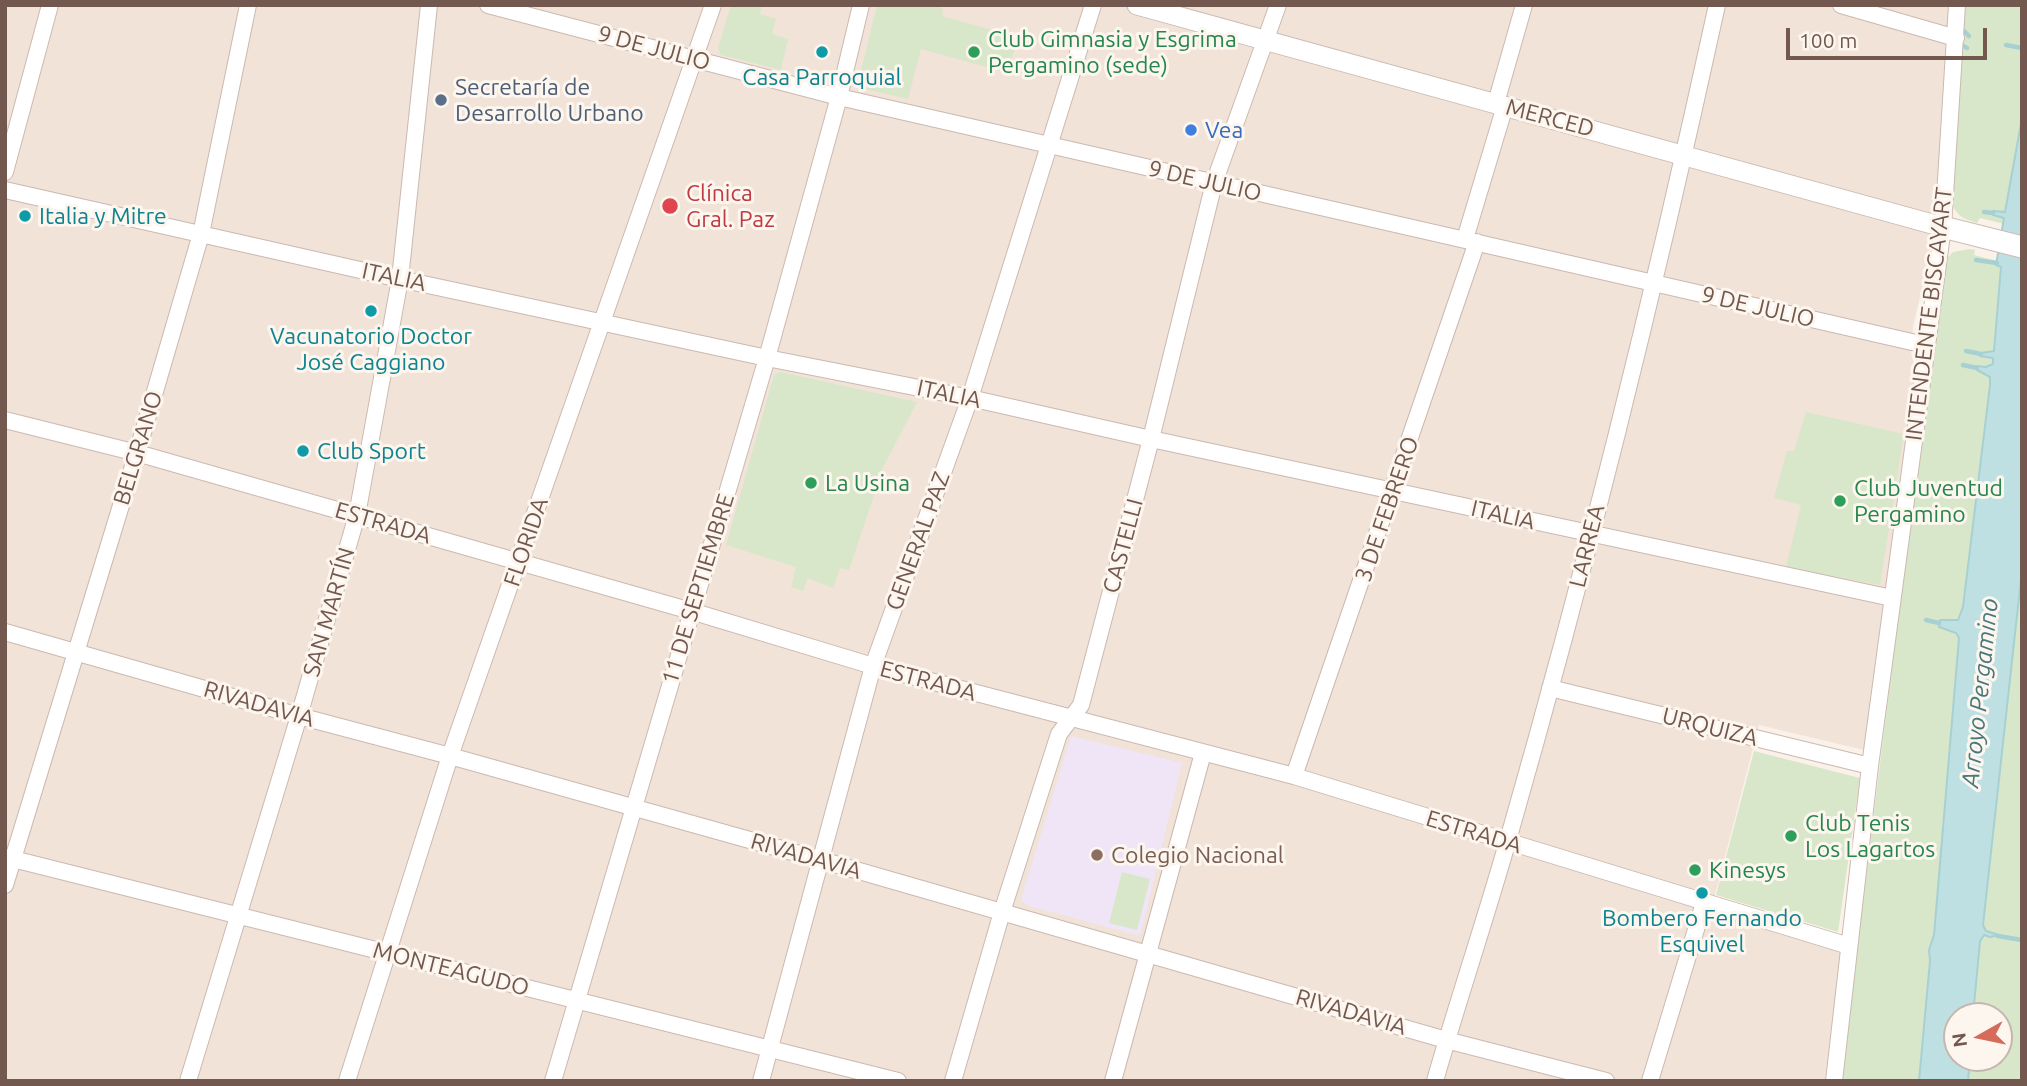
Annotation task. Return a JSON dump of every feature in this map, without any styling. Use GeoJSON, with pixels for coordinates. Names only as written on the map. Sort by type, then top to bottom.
{"type":"FeatureCollection","features":[{"type":"Feature","properties":{"kind":"main road","name":"MERCED"},"geometry":{"type":"LineString","coordinates":[[1943,227],[2022,247]]}},
{"type":"Feature","properties":{"kind":"street"},"geometry":{"type":"LineString","coordinates":[[5,172],[50,5]]}},
{"type":"Feature","properties":{"kind":"street","name":"BELGRANO"},"geometry":{"type":"LineString","coordinates":[[5,885],[9,858],[77,652],[201,234],[248,5]]}},
{"type":"Feature","properties":{"kind":"street","name":"SAN MARTÍN"},"geometry":{"type":"LineString","coordinates":[[188,1081],[357,515],[400,279],[429,5]]}},
{"type":"Feature","properties":{"kind":"street","name":"9 DE JULIO"},"geometry":{"type":"LineString","coordinates":[[488,5],[839,97],[1925,345]]}},
{"type":"Feature","properties":{"kind":"street","name":"FLORIDA"},"geometry":{"type":"LineString","coordinates":[[347,1081],[450,756],[713,5]]}},
{"type":"Feature","properties":{"kind":"street","name":"11 DE SEPTIEMBRE"},"geometry":{"type":"LineString","coordinates":[[553,1081],[767,358],[839,97],[861,5]]}},
{"type":"Feature","properties":{"kind":"street","name":"GENERAL PAZ"},"geometry":{"type":"LineString","coordinates":[[761,1081],[873,666],[971,398],[1093,5]]}},
{"type":"Feature","properties":{"kind":"street","name":"MERCED"},"geometry":{"type":"LineString","coordinates":[[1137,5],[1943,227]]}},
{"type":"Feature","properties":{"kind":"street","name":"CASTELLI"},"geometry":{"type":"LineString","coordinates":[[953,1081],[1002,912],[1059,734],[1081,705],[1151,439],[1213,183],[1278,5]]}},
{"type":"Feature","properties":{"kind":"street","name":"3 DE FEBRERO"},"geometry":{"type":"LineString","coordinates":[[1294,776],[1393,491],[1471,240],[1524,5]]}},
{"type":"Feature","properties":{"kind":"street","name":"LARREA"},"geometry":{"type":"LineString","coordinates":[[1434,1081],[1507,843],[1550,688],[1653,284],[1717,5]]}},
{"type":"Feature","properties":{"kind":"street"},"geometry":{"type":"LineString","coordinates":[[1841,5],[1956,38]]}},
{"type":"Feature","properties":{"kind":"street","name":"INTENDENTE BISCAYART"},"geometry":{"type":"LineString","coordinates":[[1834,1081],[1870,766],[1943,227],[1957,5]]}},
{"type":"Feature","properties":{"kind":"street","name":"ITALIA"},"geometry":{"type":"LineString","coordinates":[[5,190],[400,279],[767,358],[971,398],[1892,598]]}},
{"type":"Feature","properties":{"kind":"street","name":"ESTRADA"},"geometry":{"type":"LineString","coordinates":[[5,420],[137,453],[357,515],[873,666],[1294,776],[1849,946]]}},
{"type":"Feature","properties":{"kind":"street","name":"RIVADAVIA"},"geometry":{"type":"LineString","coordinates":[[5,632],[821,860],[1447,1040],[1606,1081]]}},
{"type":"Feature","properties":{"kind":"street","name":"URQUIZA"},"geometry":{"type":"LineString","coordinates":[[1550,688],[1870,766]]}},
{"type":"Feature","properties":{"kind":"street"},"geometry":{"type":"LineString","coordinates":[[1113,1081],[1203,753]]}},
{"type":"Feature","properties":{"kind":"street","name":"MONTEAGUDO"},"geometry":{"type":"LineString","coordinates":[[9,858],[898,1081]]}},
{"type":"Feature","properties":{"kind":"street"},"geometry":{"type":"LineString","coordinates":[[1650,1081],[1704,903]]}},
{"type":"Feature","properties":{"kind":"shaded area"},"geometry":{"type":"Polygon","coordinates":[[[5,5],[1949,5],[1938,207],[1934,240],[1913,326],[1911,353],[1916,371],[1869,745],[1864,750],[1759,725],[1710,914],[1841,949],[1825,1081],[5,1081],[5,5]]]}},
{"type":"Feature","properties":{"kind":"shaded area","name":"Colegio Nacional"},"geometry":{"type":"Polygon","coordinates":[[[1071,736],[1182,763],[1141,933],[1137,935],[1029,906],[1022,901],[1071,736]]]}},
{"type":"Feature","properties":{"kind":"green space"},"geometry":{"type":"Polygon","coordinates":[[[731,5],[762,5],[760,14],[776,19],[772,34],[788,39],[781,70],[721,55],[718,48],[731,5]]]}},
{"type":"Feature","properties":{"kind":"green space","name":"Club Gimnasia y Esgrima Pergamino (sede)"},"geometry":{"type":"Polygon","coordinates":[[[877,5],[932,5],[943,8],[942,16],[1018,37],[1008,73],[921,49],[908,99],[857,87],[877,5]]]}},
{"type":"Feature","properties":{"kind":"green space"},"geometry":{"type":"Polygon","coordinates":[[[1964,5],[2022,5],[2022,118],[2005,212],[1993,212],[1994,215],[2004,217],[2004,224],[1980,218],[1977,223],[1966,219],[1955,210],[1952,200],[1964,5]]]}},
{"type":"Feature","properties":{"kind":"green space"},"geometry":{"type":"Polygon","coordinates":[[[1975,250],[1974,255],[1997,261],[1996,265],[2001,266],[1994,352],[1981,353],[1981,356],[1993,358],[1993,364],[1978,366],[1977,370],[1990,377],[1990,385],[1963,608],[1958,620],[1948,619],[1946,630],[1957,633],[1959,638],[1919,1081],[1841,1081],[1945,260],[1953,252],[1975,250]]]}},
{"type":"Feature","properties":{"kind":"green space","name":"La Usina"},"geometry":{"type":"Polygon","coordinates":[[[780,372],[917,402],[877,479],[879,480],[849,570],[840,568],[833,588],[808,578],[803,591],[791,587],[796,567],[726,545],[774,375],[780,372]]]}},
{"type":"Feature","properties":{"kind":"green space","name":"Club Juventud Pergamino"},"geometry":{"type":"Polygon","coordinates":[[[1806,412],[1904,434],[1880,585],[1786,567],[1801,505],[1774,498],[1787,451],[1794,451],[1806,412]]]}},
{"type":"Feature","properties":{"kind":"green space"},"geometry":{"type":"Polygon","coordinates":[[[2022,570],[2022,1081],[1968,1081],[1969,1072],[2013,1072],[2013,1002],[1974,1002],[1980,941],[1984,935],[1992,936],[1983,925],[2022,570]]]}},
{"type":"Feature","properties":{"kind":"green space","name":"Club Tenis Los Lagartos"},"geometry":{"type":"Polygon","coordinates":[[[1754,751],[1860,778],[1838,932],[1716,895],[1754,751]]]}},
{"type":"Feature","properties":{"kind":"green space"},"geometry":{"type":"Polygon","coordinates":[[[1122,872],[1150,879],[1137,930],[1109,923],[1122,872]]]}},
{"type":"Feature","properties":{"kind":"water","name":"Arroyo Pergamino"},"geometry":{"type":"Polygon","coordinates":[[[2022,118],[2022,570],[1983,925],[1986,931],[1999,935],[1984,935],[1980,941],[1974,1002],[1943,1002],[1943,1072],[1969,1072],[1968,1081],[1919,1081],[1959,638],[1956,633],[1939,627],[1940,620],[1958,620],[1963,607],[1990,385],[1990,377],[1977,370],[1977,366],[1986,367],[1993,364],[1993,358],[1980,356],[1981,353],[1994,351],[2001,267],[1996,265],[2004,218],[1993,215],[1993,211],[2005,212],[2022,118]]]}},
{"type":"Feature","properties":{"kind":"waterway"},"geometry":{"type":"LineString","coordinates":[[1964,31],[1969,36]]}},
{"type":"Feature","properties":{"kind":"waterway"},"geometry":{"type":"LineString","coordinates":[[2006,45],[2022,48]]}},
{"type":"Feature","properties":{"kind":"waterway"},"geometry":{"type":"LineString","coordinates":[[1963,46],[1967,48]]}},
{"type":"Feature","properties":{"kind":"waterway"},"geometry":{"type":"LineString","coordinates":[[1984,212],[1993,213]]}},
{"type":"Feature","properties":{"kind":"waterway"},"geometry":{"type":"LineString","coordinates":[[1976,260],[1997,263]]}},
{"type":"Feature","properties":{"kind":"waterway"},"geometry":{"type":"LineString","coordinates":[[1966,351],[1981,354]]}},
{"type":"Feature","properties":{"kind":"waterway"},"geometry":{"type":"LineString","coordinates":[[1963,365],[1977,368]]}},
{"type":"Feature","properties":{"kind":"waterway"},"geometry":{"type":"LineString","coordinates":[[1926,620],[1939,623]]}},
{"type":"Feature","properties":{"kind":"waterway"},"geometry":{"type":"LineString","coordinates":[[1998,936],[2022,940]]}},
{"type":"Feature","properties":{"kind":"place","name":"Casa Parroquial"},"geometry":{"type":"Point","coordinates":[822,52]}},
{"type":"Feature","properties":{"kind":"place","name":"Club Gimnasia y Esgrima Pergamino (sede)"},"geometry":{"type":"Point","coordinates":[974,52]}},
{"type":"Feature","properties":{"kind":"place","name":"Secretaría de Desarrollo Urbano"},"geometry":{"type":"Point","coordinates":[441,100]}},
{"type":"Feature","properties":{"kind":"place","name":"Vea"},"geometry":{"type":"Point","coordinates":[1191,130]}},
{"type":"Feature","properties":{"kind":"place","name":"Clínica Gral. Paz"},"geometry":{"type":"Point","coordinates":[670,206]}},
{"type":"Feature","properties":{"kind":"place","name":"Italia y Mitre"},"geometry":{"type":"Point","coordinates":[25,216]}},
{"type":"Feature","properties":{"kind":"place","name":"Vacunatorio Doctor José Caggiano"},"geometry":{"type":"Point","coordinates":[371,311]}},
{"type":"Feature","properties":{"kind":"place","name":"Club Sport"},"geometry":{"type":"Point","coordinates":[303,451]}},
{"type":"Feature","properties":{"kind":"place","name":"La Usina"},"geometry":{"type":"Point","coordinates":[811,483]}},
{"type":"Feature","properties":{"kind":"place","name":"Club Juventud Pergamino"},"geometry":{"type":"Point","coordinates":[1840,501]}},
{"type":"Feature","properties":{"kind":"place","name":"Club Tenis Los Lagartos"},"geometry":{"type":"Point","coordinates":[1791,836]}},
{"type":"Feature","properties":{"kind":"place","name":"Colegio Nacional"},"geometry":{"type":"Point","coordinates":[1097,855]}},
{"type":"Feature","properties":{"kind":"place","name":"Kinesys"},"geometry":{"type":"Point","coordinates":[1695,870]}},
{"type":"Feature","properties":{"kind":"place","name":"Bombero Fernando Esquivel"},"geometry":{"type":"Point","coordinates":[1702,893]}}]}
